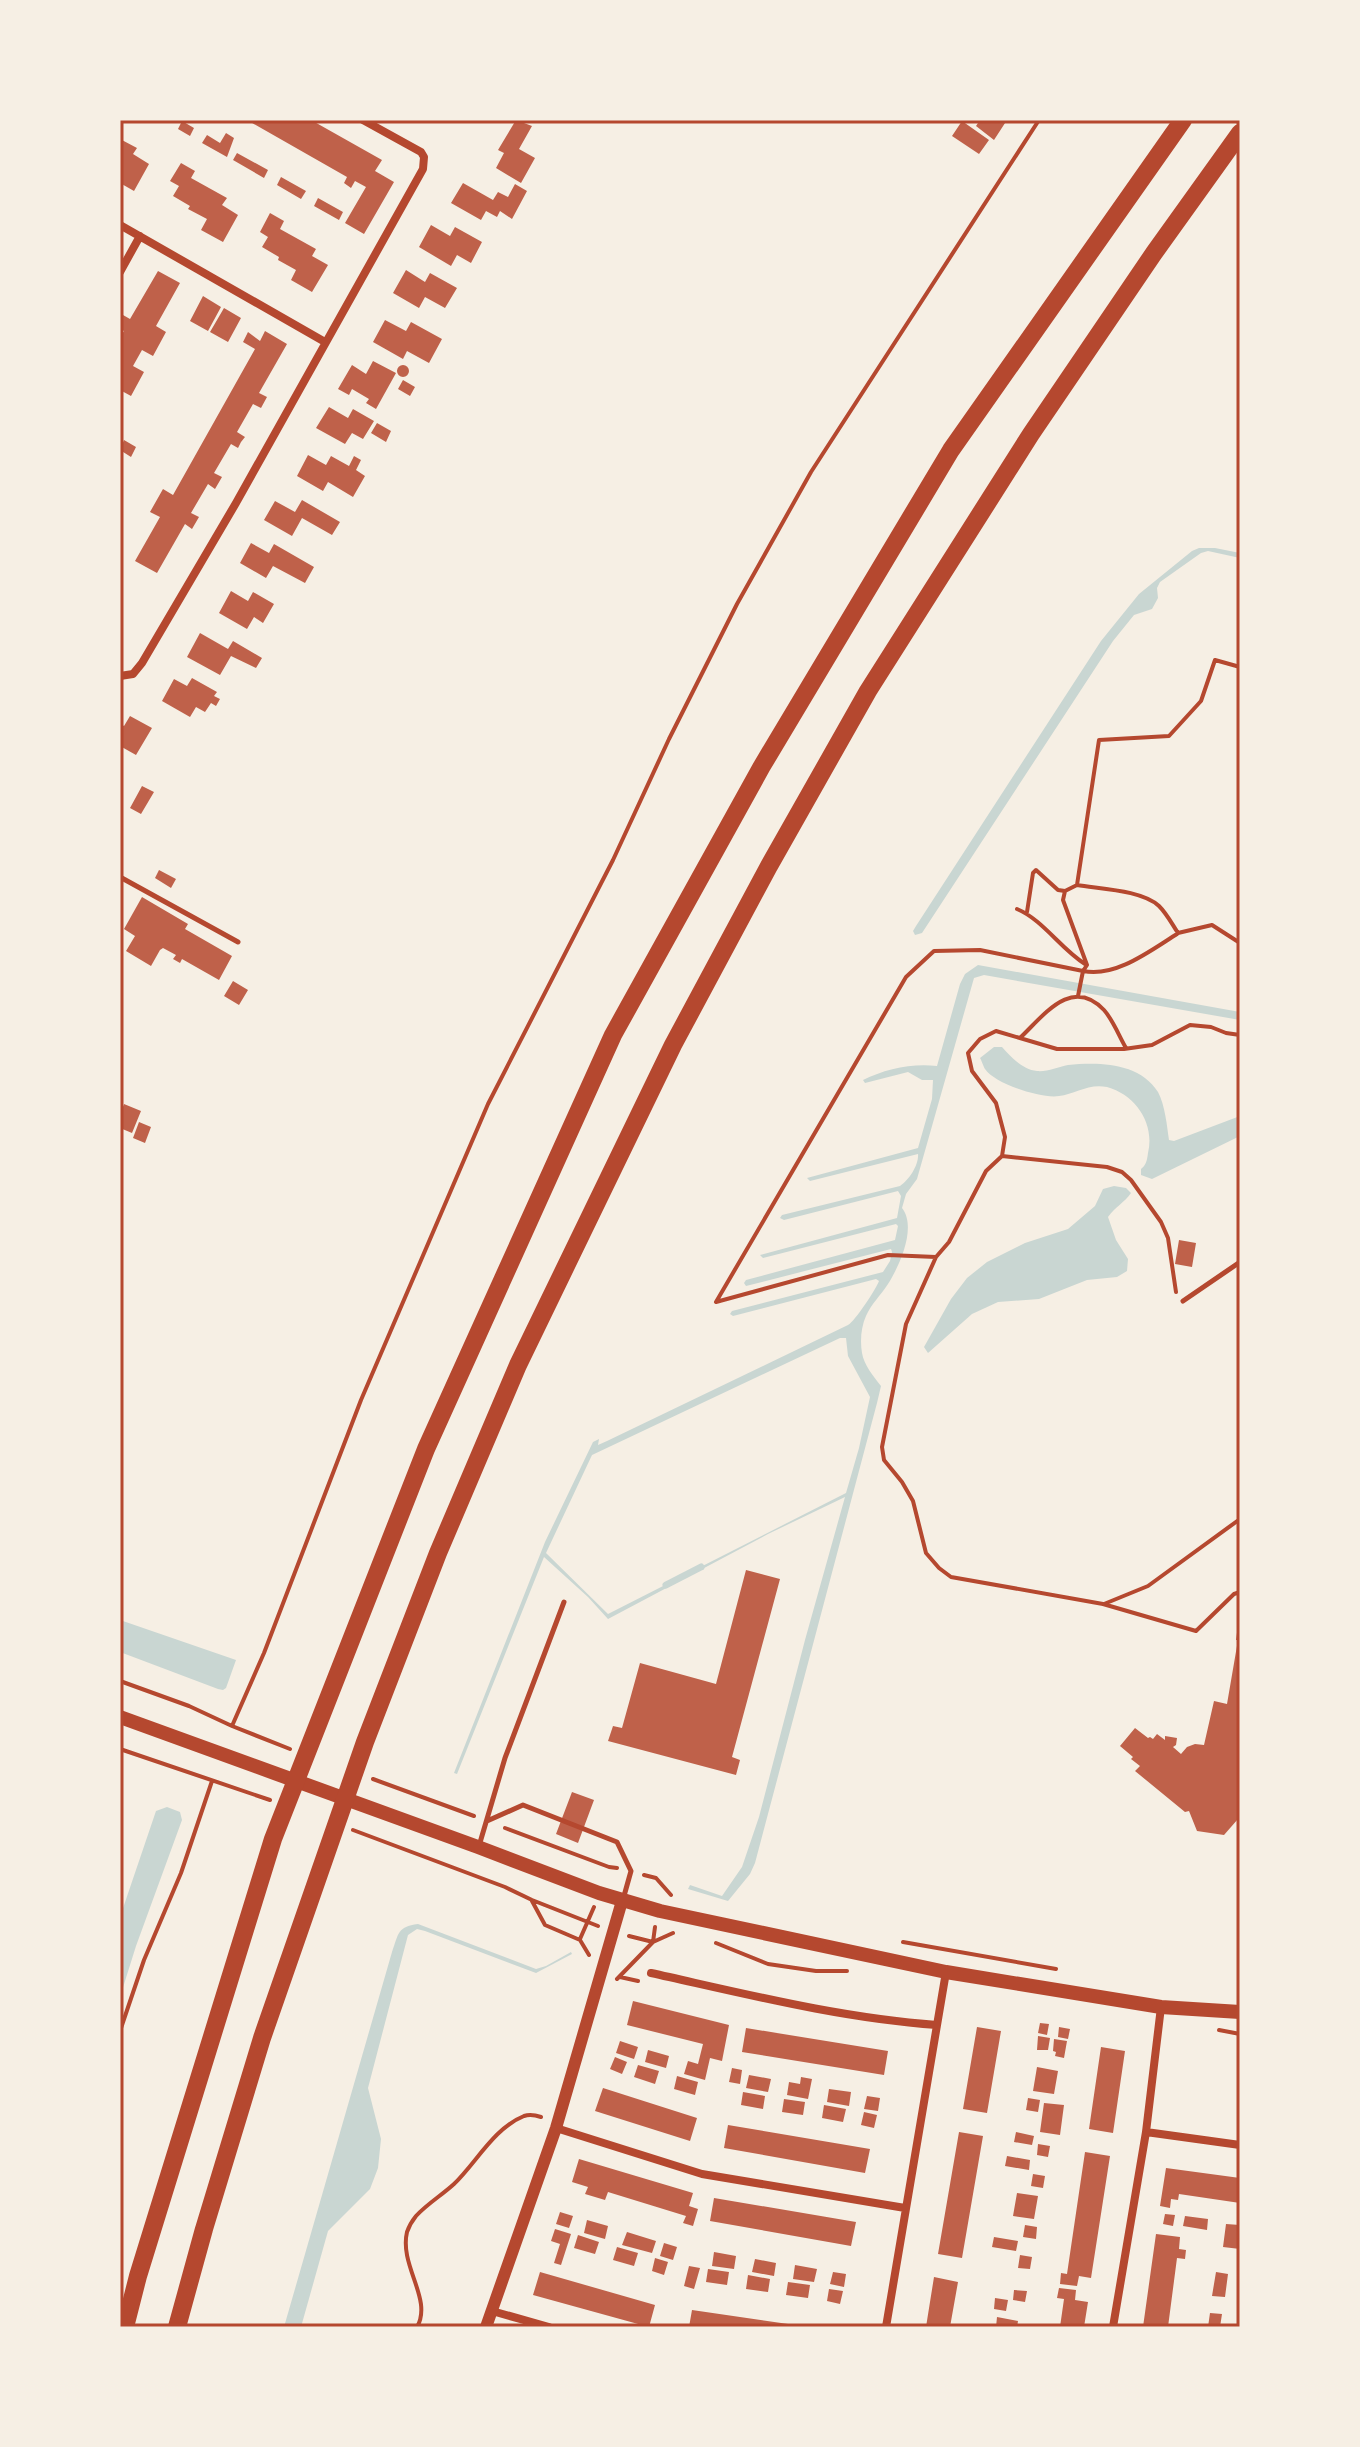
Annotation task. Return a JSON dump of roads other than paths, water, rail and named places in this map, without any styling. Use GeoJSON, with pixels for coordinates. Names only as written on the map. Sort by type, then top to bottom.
{"type":"FeatureCollection","features":[{"type":"Feature","properties":{"kind":"highway"},"geometry":{"type":"LineString","coordinates":[[125,2327],[273,1839],[426,1449],[613,1035],[762,766],[951,450],[1183,120]]}},
{"type":"Feature","properties":{"kind":"highway"},"geometry":{"type":"LineString","coordinates":[[177,2327],[262,2038],[365,1742],[438,1553],[518,1365],[673,1045],[761,880],[868,691],[1031,434],[1240,133]]}},
{"type":"Feature","properties":{"kind":"main road"},"geometry":{"type":"LineString","coordinates":[[120,1717],[622,1901],[946,1972],[1161,2007],[1240,2012]]}},
{"type":"Feature","properties":{"kind":"street"},"geometry":{"type":"LineString","coordinates":[[120,676],[133,674],[142,663],[236,503],[423,169],[421,152],[363,120]]}},
{"type":"Feature","properties":{"kind":"street"},"geometry":{"type":"LineString","coordinates":[[120,225],[325,342]]}},
{"type":"Feature","properties":{"kind":"street"},"geometry":{"type":"LineString","coordinates":[[120,272],[140,236]]}},
{"type":"Feature","properties":{"kind":"street"},"geometry":{"type":"LineString","coordinates":[[486,2327],[556,2128],[622,1901]]}},
{"type":"Feature","properties":{"kind":"street"},"geometry":{"type":"LineString","coordinates":[[886,2327],[946,1972]]}},
{"type":"Feature","properties":{"kind":"street"},"geometry":{"type":"LineString","coordinates":[[651,1973],[785,2003],[892,2022],[937,2025]]}},
{"type":"Feature","properties":{"kind":"street"},"geometry":{"type":"LineString","coordinates":[[1113,2327],[1146,2132],[1161,2007]]}},
{"type":"Feature","properties":{"kind":"street"},"geometry":{"type":"LineString","coordinates":[[556,2128],[702,2174],[905,2208]]}},
{"type":"Feature","properties":{"kind":"street"},"geometry":{"type":"LineString","coordinates":[[1146,2132],[1240,2145]]}},
{"type":"Feature","properties":{"kind":"street"},"geometry":{"type":"LineString","coordinates":[[492,2311],[549,2327]]}},
{"type":"Feature","properties":{"kind":"lane"},"geometry":{"type":"LineString","coordinates":[[120,877],[238,942]]}},
{"type":"Feature","properties":{"kind":"lane"},"geometry":{"type":"LineString","coordinates":[[1180,1303],[1240,1262]]}},
{"type":"Feature","properties":{"kind":"lane"},"geometry":{"type":"LineString","coordinates":[[478,1847],[505,1758],[564,1602]]}},
{"type":"Feature","properties":{"kind":"lane"},"geometry":{"type":"LineString","coordinates":[[486,1821],[523,1805],[617,1842],[631,1871],[622,1901]]}},
{"type":"Feature","properties":{"kind":"waterway"},"geometry":{"type":"LineString","coordinates":[[666,1585],[701,1567]]}}]}
